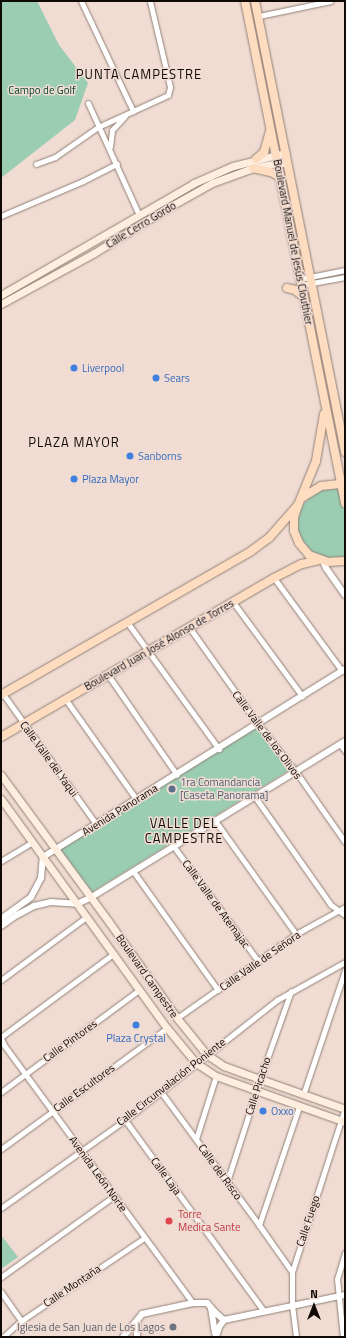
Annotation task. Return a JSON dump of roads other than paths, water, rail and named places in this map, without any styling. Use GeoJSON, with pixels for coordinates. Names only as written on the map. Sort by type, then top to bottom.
{"type":"FeatureCollection","features":[{"type":"Feature","properties":{"kind":"main road","name":"Boulevard Manuel de Jesús Clouthier"},"geometry":{"type":"LineString","coordinates":[[245,1],[324,401],[343,485]]}},
{"type":"Feature","properties":{"kind":"main road","name":"Boulevard Manuel de Jesús Clouthier"},"geometry":{"type":"LineString","coordinates":[[255,1],[345,452]]}},
{"type":"Feature","properties":{"kind":"main road"},"geometry":{"type":"LineString","coordinates":[[256,160],[264,152],[270,128]]}},
{"type":"Feature","properties":{"kind":"main road","name":"Calle Cerro Gordo"},"geometry":{"type":"LineString","coordinates":[[1,304],[94,253],[193,194],[224,178],[276,159],[285,153]]}},
{"type":"Feature","properties":{"kind":"main road","name":"Calle Cerro Gordo"},"geometry":{"type":"LineString","coordinates":[[1,295],[139,215],[217,172],[256,160],[276,159],[287,163]]}},
{"type":"Feature","properties":{"kind":"main road"},"geometry":{"type":"LineString","coordinates":[[253,168],[271,172],[280,177]]}},
{"type":"Feature","properties":{"kind":"main road"},"geometry":{"type":"LineString","coordinates":[[287,288],[297,291],[304,297]]}},
{"type":"Feature","properties":{"kind":"main road"},"geometry":{"type":"LineString","coordinates":[[321,560],[307,553],[296,537],[294,524],[299,503],[316,461],[323,424],[324,401]]}},
{"type":"Feature","properties":{"kind":"main road"},"geometry":{"type":"LineString","coordinates":[[2,694],[261,544],[278,529],[306,494],[321,486],[343,485],[345,503]]}},
{"type":"Feature","properties":{"kind":"main road","name":"Boulevard Juan José Alonso de Torres"},"geometry":{"type":"LineString","coordinates":[[4,735],[274,578],[302,564],[321,560],[343,562]]}},
{"type":"Feature","properties":{"kind":"main road"},"geometry":{"type":"LineString","coordinates":[[1,741],[4,735]]}},
{"type":"Feature","properties":{"kind":"main road","name":"Boulevard Campestre"},"geometry":{"type":"LineString","coordinates":[[1,777],[56,850],[177,1018],[206,1054],[224,1066],[345,1109]]}},
{"type":"Feature","properties":{"kind":"main road","name":"Boulevard Campestre"},"geometry":{"type":"LineString","coordinates":[[1,800],[167,1028],[196,1063],[216,1076],[299,1107],[343,1121]]}},
{"type":"Feature","properties":{"kind":"street"},"geometry":{"type":"LineString","coordinates":[[81,1],[133,111]]}},
{"type":"Feature","properties":{"kind":"street"},"geometry":{"type":"LineString","coordinates":[[36,164],[54,157],[98,127],[165,97],[170,90],[150,1]]}},
{"type":"Feature","properties":{"kind":"street"},"geometry":{"type":"LineString","coordinates":[[258,16],[330,1]]}},
{"type":"Feature","properties":{"kind":"street"},"geometry":{"type":"LineString","coordinates":[[88,103],[98,127],[111,150],[139,215]]}},
{"type":"Feature","properties":{"kind":"street"},"geometry":{"type":"LineString","coordinates":[[111,150],[112,130],[126,115]]}},
{"type":"Feature","properties":{"kind":"street"},"geometry":{"type":"LineString","coordinates":[[1,216],[76,184],[117,164]]}},
{"type":"Feature","properties":{"kind":"street"},"geometry":{"type":"LineString","coordinates":[[301,282],[345,270]]}},
{"type":"Feature","properties":{"kind":"street"},"geometry":{"type":"LineString","coordinates":[[310,280],[345,277]]}},
{"type":"Feature","properties":{"kind":"street"},"geometry":{"type":"LineString","coordinates":[[321,560],[345,595]]}},
{"type":"Feature","properties":{"kind":"street"},"geometry":{"type":"LineString","coordinates":[[274,578],[344,670]]}},
{"type":"Feature","properties":{"kind":"street"},"geometry":{"type":"LineString","coordinates":[[233,602],[302,696]]}},
{"type":"Feature","properties":{"kind":"street"},"geometry":{"type":"LineString","coordinates":[[127,622],[147,652],[219,749]]}},
{"type":"Feature","properties":{"kind":"street","name":"Calle Valle de los Olivos"},"geometry":{"type":"LineString","coordinates":[[189,627],[258,724],[296,772],[345,842]]}},
{"type":"Feature","properties":{"kind":"street","name":"Avenida Panorama"},"geometry":{"type":"LineString","coordinates":[[43,857],[344,670]]}},
{"type":"Feature","properties":{"kind":"street"},"geometry":{"type":"LineString","coordinates":[[108,675],[177,775]]}},
{"type":"Feature","properties":{"kind":"street","name":"Calle Valle del Yaqui"},"geometry":{"type":"LineString","coordinates":[[2,694],[96,824]]}},
{"type":"Feature","properties":{"kind":"street"},"geometry":{"type":"LineString","coordinates":[[66,700],[136,799]]}},
{"type":"Feature","properties":{"kind":"street"},"geometry":{"type":"LineString","coordinates":[[1,926],[17,914],[34,906],[51,902],[77,904],[90,898],[216,822],[342,743],[345,751]]}},
{"type":"Feature","properties":{"kind":"street"},"geometry":{"type":"LineString","coordinates":[[255,797],[337,911],[345,916]]}},
{"type":"Feature","properties":{"kind":"street"},"geometry":{"type":"LineString","coordinates":[[216,822],[296,934]]}},
{"type":"Feature","properties":{"kind":"street"},"geometry":{"type":"LineString","coordinates":[[1,861],[33,842]]}},
{"type":"Feature","properties":{"kind":"street","name":"Calle Valle de Atemajac"},"geometry":{"type":"LineString","coordinates":[[174,847],[258,961]]}},
{"type":"Feature","properties":{"kind":"street"},"geometry":{"type":"LineString","coordinates":[[1,919],[31,897],[41,878],[43,857]]}},
{"type":"Feature","properties":{"kind":"street"},"geometry":{"type":"LineString","coordinates":[[133,871],[218,990]]}},
{"type":"Feature","properties":{"kind":"street","name":"Calle Valle de Señora"},"geometry":{"type":"LineString","coordinates":[[177,1018],[296,934],[345,907]]}},
{"type":"Feature","properties":{"kind":"street"},"geometry":{"type":"LineString","coordinates":[[1,980],[86,917]]}},
{"type":"Feature","properties":{"kind":"street"},"geometry":{"type":"LineString","coordinates":[[1,1037],[113,954]]}},
{"type":"Feature","properties":{"kind":"street","name":"Calle Circunvalación Poniente"},"geometry":{"type":"LineString","coordinates":[[1,1208],[125,1120],[206,1054],[291,991],[345,962]]}},
{"type":"Feature","properties":{"kind":"street"},"geometry":{"type":"LineString","coordinates":[[303,1095],[345,970]]}},
{"type":"Feature","properties":{"kind":"street","name":"Calle Pintores"},"geometry":{"type":"LineString","coordinates":[[1,1092],[139,990]]}},
{"type":"Feature","properties":{"kind":"street","name":"Calle Picacho"},"geometry":{"type":"LineString","coordinates":[[227,1182],[260,1079],[291,991]]}},
{"type":"Feature","properties":{"kind":"street","name":"Calle Escultores"},"geometry":{"type":"LineString","coordinates":[[1,1149],[167,1028]]}},
{"type":"Feature","properties":{"kind":"street","name":"Avenida León Norte"},"geometry":{"type":"LineString","coordinates":[[1,1037],[2,1045],[192,1302]]}},
{"type":"Feature","properties":{"kind":"street"},"geometry":{"type":"LineString","coordinates":[[196,1140],[216,1076]]}},
{"type":"Feature","properties":{"kind":"street","name":"Calle del Risco"},"geometry":{"type":"LineString","coordinates":[[161,1092],[292,1272]]}},
{"type":"Feature","properties":{"kind":"street"},"geometry":{"type":"LineString","coordinates":[[259,1225],[299,1107]]}},
{"type":"Feature","properties":{"kind":"street","name":"Calle Fuego"},"geometry":{"type":"LineString","coordinates":[[296,1337],[292,1305],[292,1272],[343,1121],[345,1109]]}},
{"type":"Feature","properties":{"kind":"street","name":"Calle Laja"},"geometry":{"type":"LineString","coordinates":[[125,1120],[264,1311]]}},
{"type":"Feature","properties":{"kind":"street"},"geometry":{"type":"LineString","coordinates":[[1,1277],[114,1196]]}},
{"type":"Feature","properties":{"kind":"street","name":"Calle Montaña"},"geometry":{"type":"LineString","coordinates":[[3,1337],[21,1321],[144,1238]]}},
{"type":"Feature","properties":{"kind":"street"},"geometry":{"type":"LineString","coordinates":[[343,1337],[342,1296],[337,1279],[345,1252]]}},
{"type":"Feature","properties":{"kind":"street"},"geometry":{"type":"LineString","coordinates":[[1,1292],[21,1321]]}},
{"type":"Feature","properties":{"kind":"street"},"geometry":{"type":"LineString","coordinates":[[216,1337],[219,1327],[224,1320],[342,1296]]}},
{"type":"Feature","properties":{"kind":"street"},"geometry":{"type":"LineString","coordinates":[[123,1337],[137,1320],[146,1313],[192,1302],[203,1302],[210,1306],[224,1320]]}},
{"type":"Feature","properties":{"kind":"street"},"geometry":{"type":"LineString","coordinates":[[210,1306],[216,1337]]}},
{"type":"Feature","properties":{"kind":"street"},"geometry":{"type":"LineString","coordinates":[[137,1320],[137,1337]]}},
{"type":"Feature","properties":{"kind":"place","name":"Liverpool"},"geometry":{"type":"Point","coordinates":[74,368]}},
{"type":"Feature","properties":{"kind":"place","name":"Sears"},"geometry":{"type":"Point","coordinates":[156,378]}},
{"type":"Feature","properties":{"kind":"place","name":"Sanborns"},"geometry":{"type":"Point","coordinates":[130,456]}},
{"type":"Feature","properties":{"kind":"place","name":"Plaza Mayor"},"geometry":{"type":"Point","coordinates":[74,479]}},
{"type":"Feature","properties":{"kind":"place","name":"1ra Comandancia [Caseta Panorama]"},"geometry":{"type":"Point","coordinates":[172,789]}},
{"type":"Feature","properties":{"kind":"place","name":"Plaza Crystal"},"geometry":{"type":"Point","coordinates":[136,1025]}},
{"type":"Feature","properties":{"kind":"place","name":"Oxxo"},"geometry":{"type":"Point","coordinates":[263,1111]}},
{"type":"Feature","properties":{"kind":"place","name":"Torre Medica Sante"},"geometry":{"type":"Point","coordinates":[169,1221]}},
{"type":"Feature","properties":{"kind":"place","name":"Iglesia de San Juan de Los Lagos"},"geometry":{"type":"Point","coordinates":[173,1327]}},
{"type":"Feature","properties":{"kind":"district","name":"PUNTA CAMPESTRE"},"geometry":{"type":"Point","coordinates":[139,74]}},
{"type":"Feature","properties":{"kind":"district","name":"PLAZA MAYOR"},"geometry":{"type":"Point","coordinates":[74,442]}},
{"type":"Feature","properties":{"kind":"district","name":"VALLE DEL CAMPESTRE"},"geometry":{"type":"Point","coordinates":[184,832]}},
{"type":"Feature","properties":{"kind":"park label","name":"Campo de Golf"},"geometry":{"type":"Point","coordinates":[42,90]}}]}
